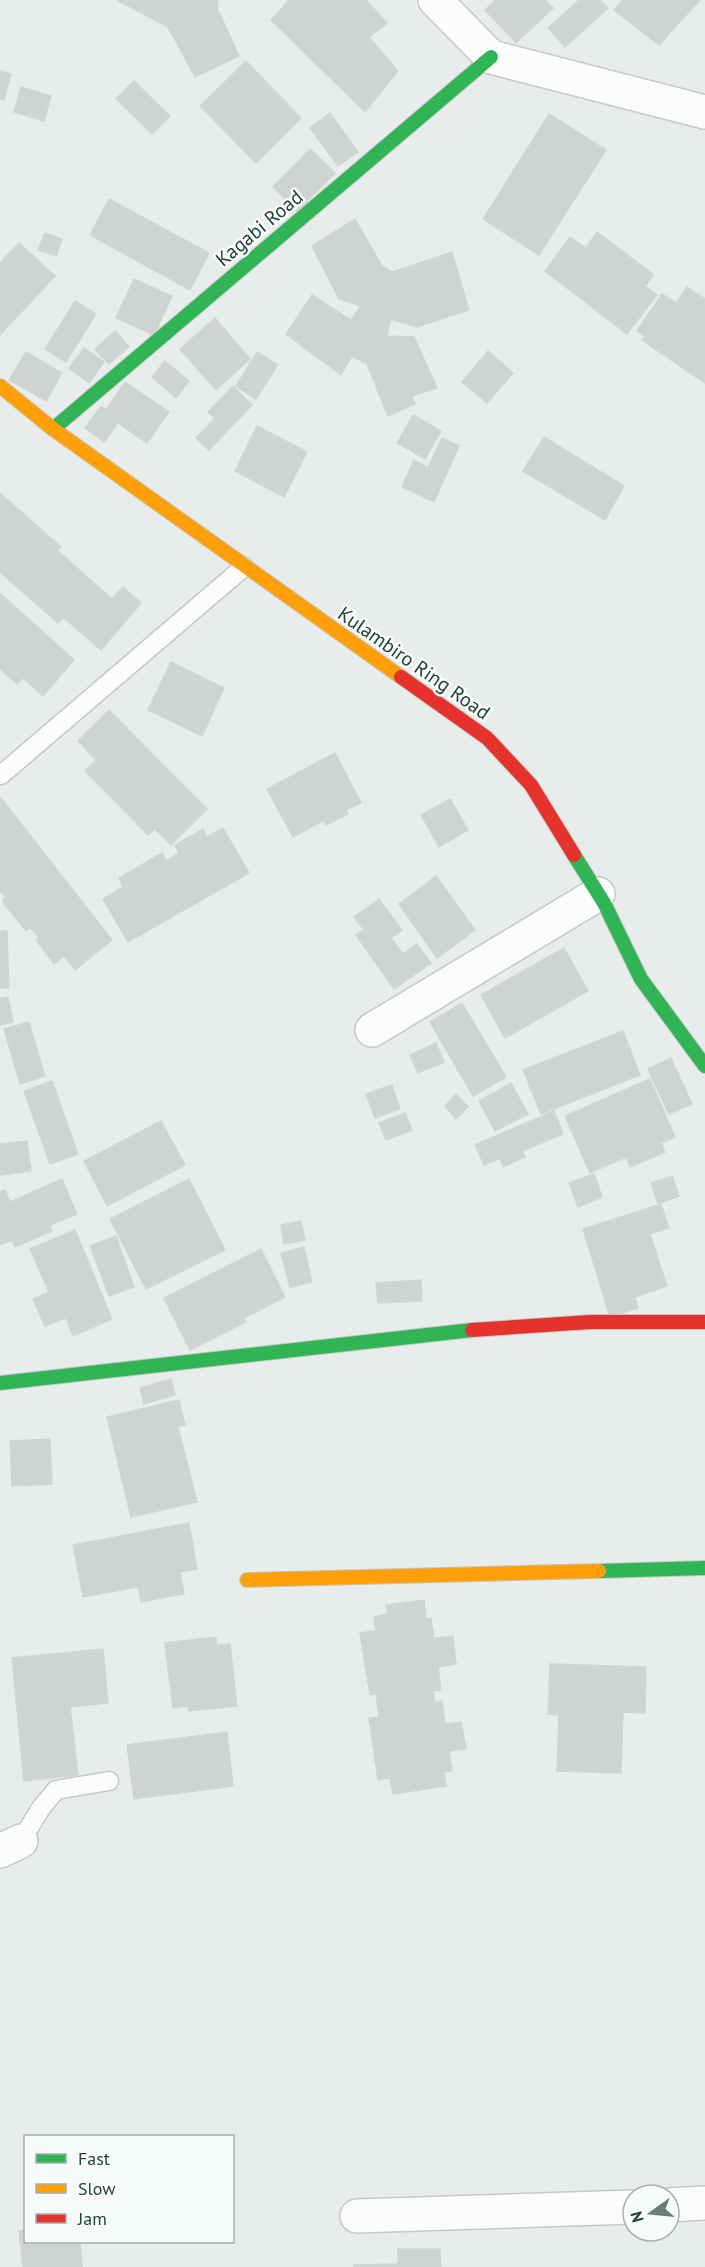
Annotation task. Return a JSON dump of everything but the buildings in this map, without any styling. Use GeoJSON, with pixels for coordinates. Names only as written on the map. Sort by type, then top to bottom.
{"type":"FeatureCollection","features":[{"type":"Feature","properties":{"kind":"street"},"geometry":{"type":"LineString","coordinates":[[435,0],[491,57],[705,112]]}},
{"type":"Feature","properties":{"kind":"street","name":"Kagabi Road"},"geometry":{"type":"LineString","coordinates":[[53,429],[491,57]]}},
{"type":"Feature","properties":{"kind":"street","name":"Kulambiro Ring Road"},"geometry":{"type":"LineString","coordinates":[[0,386],[53,429],[487,738],[531,785],[598,894],[641,978],[705,1066]]}},
{"type":"Feature","properties":{"kind":"street"},"geometry":{"type":"LineString","coordinates":[[372,1030],[598,894]]}},
{"type":"Feature","properties":{"kind":"street"},"geometry":{"type":"LineString","coordinates":[[0,1383],[452,1331],[590,1322],[705,1322]]}},
{"type":"Feature","properties":{"kind":"street"},"geometry":{"type":"LineString","coordinates":[[247,1581],[705,1568]]}},
{"type":"Feature","properties":{"kind":"street"},"geometry":{"type":"LineString","coordinates":[[681,2204],[705,2203]]}},
{"type":"Feature","properties":{"kind":"street"},"geometry":{"type":"LineString","coordinates":[[357,2216],[621,2207]]}},
{"type":"Feature","properties":{"kind":"lane"},"geometry":{"type":"LineString","coordinates":[[1,775],[244,567]]}},
{"type":"Feature","properties":{"kind":"lane"},"geometry":{"type":"LineString","coordinates":[[10,1846],[56,1790],[109,1781]]}},
{"type":"Feature","properties":{"kind":"traffic: fast"},"geometry":{"type":"LineString","coordinates":[[53,429],[491,57]]}},
{"type":"Feature","properties":{"kind":"traffic: fast"},"geometry":{"type":"LineString","coordinates":[[574,855],[604,903],[641,979],[705,1066]]}},
{"type":"Feature","properties":{"kind":"traffic: fast"},"geometry":{"type":"LineString","coordinates":[[0,1383],[472,1330]]}},
{"type":"Feature","properties":{"kind":"traffic: fast"},"geometry":{"type":"LineString","coordinates":[[599,1571],[705,1568]]}},
{"type":"Feature","properties":{"kind":"traffic: slow"},"geometry":{"type":"LineString","coordinates":[[0,386],[53,429],[401,677]]}},
{"type":"Feature","properties":{"kind":"traffic: slow"},"geometry":{"type":"LineString","coordinates":[[247,1580],[599,1571]]}},
{"type":"Feature","properties":{"kind":"traffic: jam"},"geometry":{"type":"LineString","coordinates":[[401,677],[487,738],[531,785],[574,855]]}},
{"type":"Feature","properties":{"kind":"traffic: jam"},"geometry":{"type":"LineString","coordinates":[[472,1330],[590,1322],[705,1322]]}}]}
